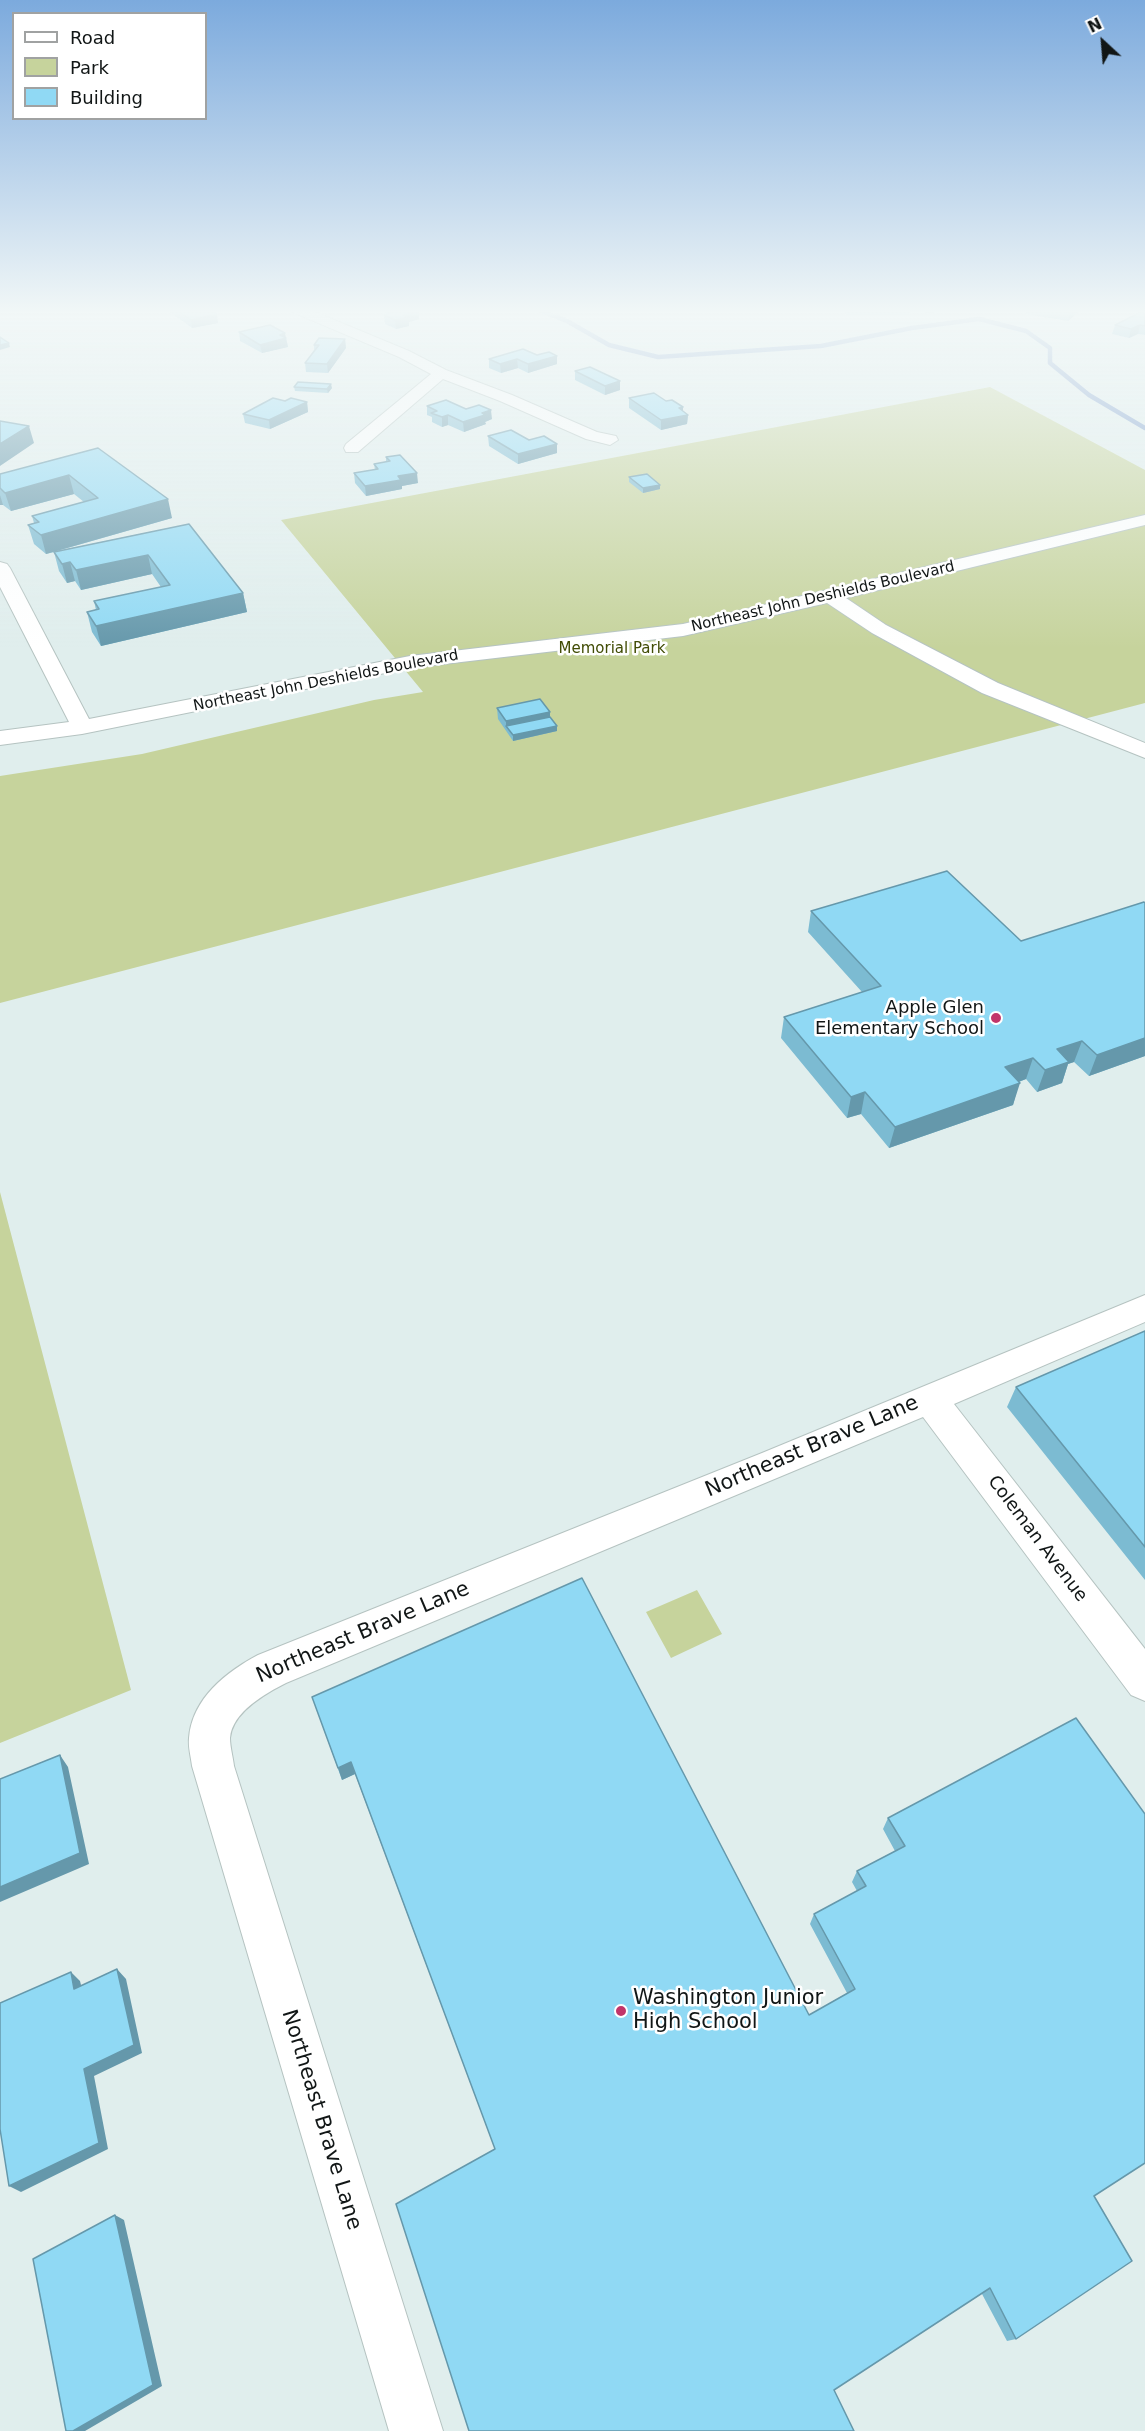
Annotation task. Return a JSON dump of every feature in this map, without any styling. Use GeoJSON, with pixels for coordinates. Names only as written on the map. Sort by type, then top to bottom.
{"type":"FeatureCollection","features":[{"type":"Feature","properties":{"kind":"street"},"geometry":{"type":"LineString","coordinates":[[352,448],[384,422]]}},
{"type":"Feature","properties":{"kind":"street"},"geometry":{"type":"LineString","coordinates":[[561,422],[592,436],[610,440]]}},
{"type":"Feature","properties":{"kind":"street","name":"Northeast John Deshields Boulevard"},"geometry":{"type":"LineString","coordinates":[[0,738],[82,727],[410,662],[683,630],[831,597],[1145,520]]}},
{"type":"Feature","properties":{"kind":"street"},"geometry":{"type":"LineString","coordinates":[[0,568],[5,589],[82,727]]}},
{"type":"Feature","properties":{"kind":"street"},"geometry":{"type":"LineString","coordinates":[[831,597],[879,629],[990,688],[1145,751]]}},
{"type":"Feature","properties":{"kind":"street","name":"Northeast Brave Lane"},"geometry":{"type":"LineString","coordinates":[[416,2431],[213,1766],[210,1735],[221,1708],[244,1684],[272,1669],[775,1464],[1145,1308]]}},
{"type":"Feature","properties":{"kind":"street","name":"Coleman Avenue"},"geometry":{"type":"LineString","coordinates":[[929,1398],[1145,1681]]}},
{"type":"Feature","properties":{"kind":"green space","name":"Memorial Park"},"geometry":{"type":"Polygon","coordinates":[[[801,422],[1056,422],[1145,470],[1145,703],[0,1003],[0,776],[142,754],[374,700],[423,692],[281,520],[801,422]]]}},
{"type":"Feature","properties":{"kind":"green space"},"geometry":{"type":"Polygon","coordinates":[[[0,1192],[131,1690],[0,1743],[0,1192]]]}},
{"type":"Feature","properties":{"kind":"green space"},"geometry":{"type":"Polygon","coordinates":[[[697,1590],[722,1634],[671,1658],[646,1612],[697,1590]]]}},
{"type":"Feature","properties":{"kind":"building"},"geometry":{"type":"Polygon","coordinates":[[[0,422],[29,426],[0,444],[0,422]]]}},
{"type":"Feature","properties":{"kind":"building"},"geometry":{"type":"Polygon","coordinates":[[[511,430],[529,440],[544,436],[557,444],[518,454],[488,436],[511,430]]]}},
{"type":"Feature","properties":{"kind":"building"},"geometry":{"type":"Polygon","coordinates":[[[98,448],[168,499],[41,535],[28,525],[39,522],[32,516],[98,498],[69,475],[5,493],[0,488],[0,474],[98,448]]]}},
{"type":"Feature","properties":{"kind":"building"},"geometry":{"type":"Polygon","coordinates":[[[400,455],[417,473],[398,476],[401,480],[365,486],[354,473],[378,469],[374,464],[390,461],[386,457],[400,455]]]}},
{"type":"Feature","properties":{"kind":"building"},"geometry":{"type":"Polygon","coordinates":[[[647,474],[660,485],[643,488],[629,477],[647,474]]]}},
{"type":"Feature","properties":{"kind":"building"},"geometry":{"type":"Polygon","coordinates":[[[189,524],[243,593],[96,626],[87,612],[99,609],[94,601],[170,585],[148,555],[76,570],[70,562],[62,564],[54,552],[189,524]]]}},
{"type":"Feature","properties":{"kind":"building"},"geometry":{"type":"Polygon","coordinates":[[[540,699],[550,712],[506,721],[497,708],[540,699]]]}},
{"type":"Feature","properties":{"kind":"building"},"geometry":{"type":"Polygon","coordinates":[[[550,717],[557,726],[513,735],[506,726],[550,717]]]}},
{"type":"Feature","properties":{"kind":"building"},"geometry":{"type":"Polygon","coordinates":[[[947,871],[1021,941],[1144,902],[1145,1038],[1097,1055],[1082,1041],[1057,1049],[1069,1062],[1045,1070],[1033,1058],[1005,1067],[1020,1083],[895,1127],[865,1092],[851,1097],[784,1017],[881,986],[811,911],[947,871]]]}},
{"type":"Feature","properties":{"kind":"building"},"geometry":{"type":"Polygon","coordinates":[[[1145,1331],[1145,1547],[1016,1387],[1145,1331]]]}},
{"type":"Feature","properties":{"kind":"building","name":"Washington Junior High School"},"geometry":{"type":"Polygon","coordinates":[[[582,1578],[809,2015],[855,1989],[814,1914],[866,1886],[857,1871],[905,1846],[888,1818],[1076,1718],[1145,1814],[1145,2163],[1094,2196],[1132,2261],[1016,2339],[990,2288],[834,2390],[854,2431],[469,2431],[396,2204],[495,2149],[351,1762],[338,1768],[312,1697],[582,1578]]]}},
{"type":"Feature","properties":{"kind":"building"},"geometry":{"type":"Polygon","coordinates":[[[60,1755],[80,1853],[0,1887],[0,1779],[60,1755]]]}},
{"type":"Feature","properties":{"kind":"building"},"geometry":{"type":"Polygon","coordinates":[[[117,1969],[134,2045],[84,2069],[99,2143],[9,2186],[0,2129],[0,2003],[71,1972],[74,1989],[117,1969]]]}},
{"type":"Feature","properties":{"kind":"building"},"geometry":{"type":"Polygon","coordinates":[[[115,2215],[153,2385],[73,2431],[66,2431],[33,2259],[115,2215]]]}},
{"type":"Feature","properties":{"kind":"waterway"},"geometry":{"type":"LineString","coordinates":[[1136,422],[1145,428]]}},
{"type":"Feature","properties":{"kind":"place","name":"Apple Glen Elementary School"},"geometry":{"type":"Point","coordinates":[996,1018]}},
{"type":"Feature","properties":{"kind":"place","name":"Washington Junior High School"},"geometry":{"type":"Point","coordinates":[621,2011]}}]}
